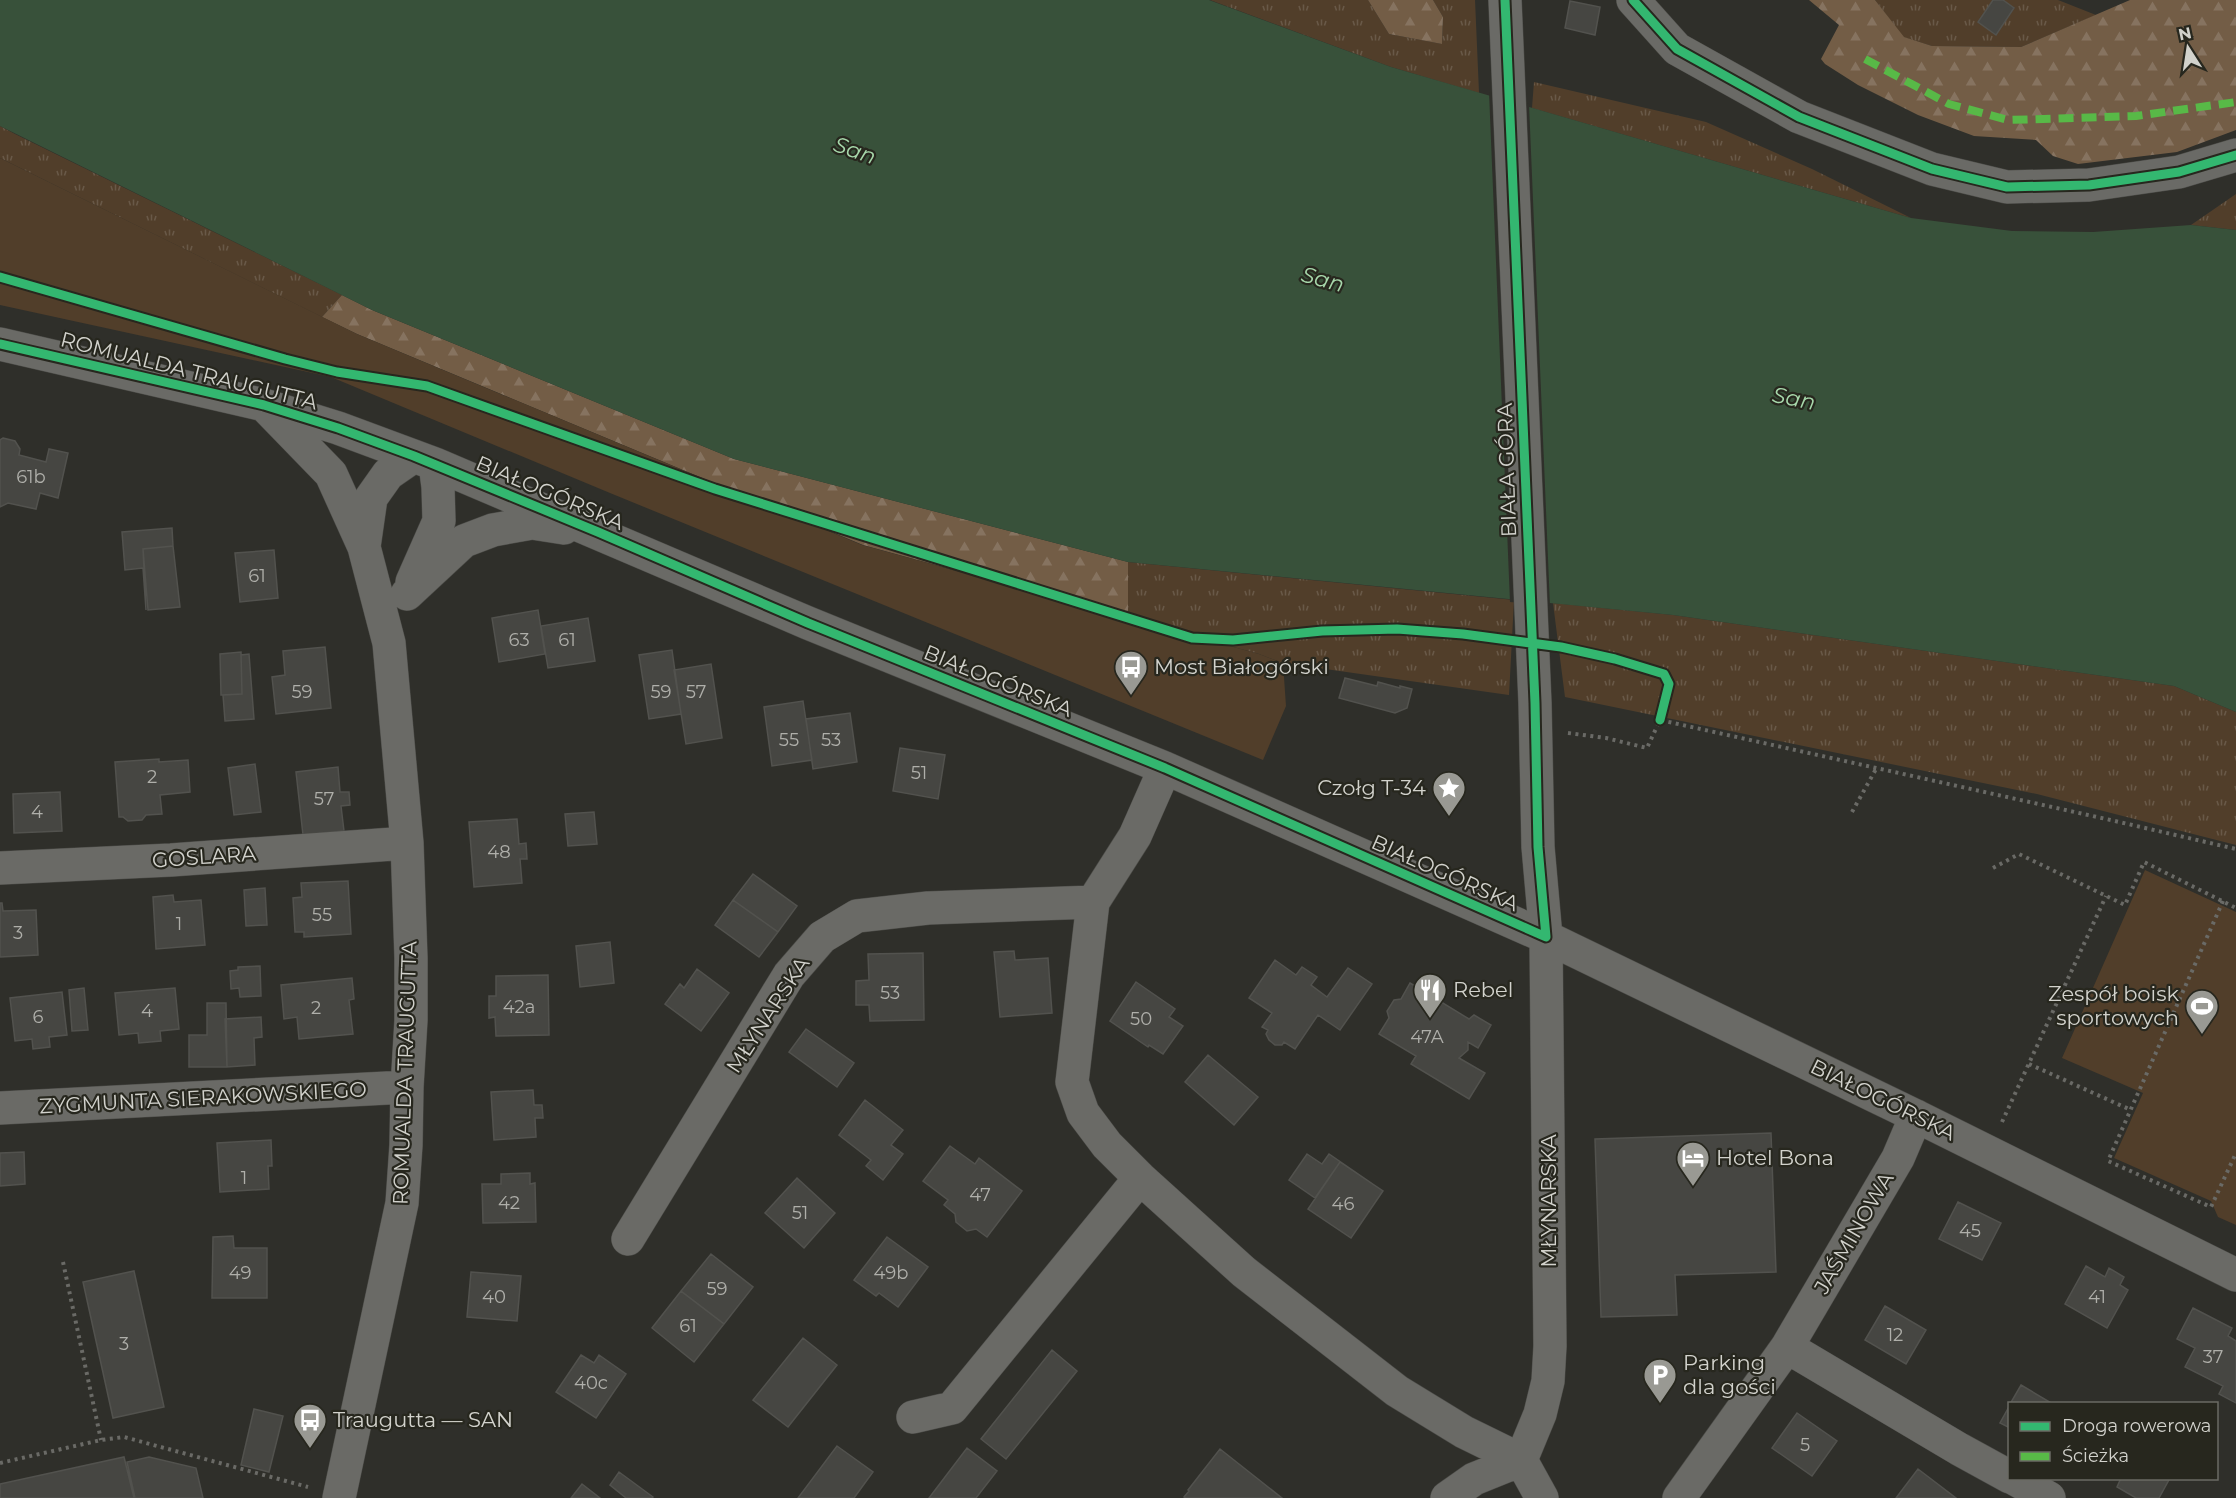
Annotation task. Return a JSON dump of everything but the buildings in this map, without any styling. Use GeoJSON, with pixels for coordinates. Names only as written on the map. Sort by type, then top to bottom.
{"type":"FeatureCollection","features":[{"type":"Feature","properties":{"kind":"street"},"geometry":{"type":"LineString","coordinates":[[1633,0],[1677,49],[1799,117],[1932,169],[2007,187],[2089,185],[2179,171],[2236,155]]}},
{"type":"Feature","properties":{"kind":"street","name":"BIAŁA GÓRA"},"geometry":{"type":"LineString","coordinates":[[1505,5],[1535,703],[1538,848],[1546,937]]}},
{"type":"Feature","properties":{"kind":"street","name":"ROMUALDA TRAUGUTTA"},"geometry":{"type":"LineString","coordinates":[[0,344],[264,405],[338,428],[424,460],[438,487],[439,521],[407,594],[389,643]]}},
{"type":"Feature","properties":{"kind":"street","name":"ROMUALDA TRAUGUTTA"},"geometry":{"type":"LineString","coordinates":[[264,405],[331,474],[364,547],[389,643],[407,843],[411,979],[402,1203],[340,1497]]}},
{"type":"Feature","properties":{"kind":"street","name":"ROMUALDA TRAUGUTTA"},"geometry":{"type":"LineString","coordinates":[[364,547],[371,498],[388,474],[424,460]]}},
{"type":"Feature","properties":{"kind":"street","name":"BIAŁOGÓRSKA"},"geometry":{"type":"LineString","coordinates":[[424,460],[808,623],[1165,768],[1546,937],[1916,1116],[2236,1275]]}},
{"type":"Feature","properties":{"kind":"street","name":"ROMUALDA TRAUGUTTA"},"geometry":{"type":"LineString","coordinates":[[407,594],[464,541],[493,531],[532,523],[598,532]]}},
{"type":"Feature","properties":{"kind":"street"},"geometry":{"type":"LineString","coordinates":[[1165,768],[1135,836],[1093,902],[1072,1082],[1083,1113],[1107,1145],[1140,1178],[1244,1272],[1397,1391],[1464,1432],[1521,1460],[1542,1498]]}},
{"type":"Feature","properties":{"kind":"street","name":"GOSLARA"},"geometry":{"type":"LineString","coordinates":[[0,868],[171,860],[407,843]]}},
{"type":"Feature","properties":{"kind":"street","name":"MŁYNARSKA"},"geometry":{"type":"LineString","coordinates":[[628,1239],[789,975],[822,937],[857,916],[886,912],[928,908],[1093,902]]}},
{"type":"Feature","properties":{"kind":"street","name":"MŁYNARSKA"},"geometry":{"type":"LineString","coordinates":[[1521,1460],[1540,1414],[1548,1381],[1550,1346],[1546,937]]}},
{"type":"Feature","properties":{"kind":"street","name":"ZYGMUNTA SIERAKOWSKIEGO"},"geometry":{"type":"LineString","coordinates":[[0,1108],[407,1087]]}},
{"type":"Feature","properties":{"kind":"street","name":"JAŚMINOWA"},"geometry":{"type":"LineString","coordinates":[[1678,1498],[1787,1347],[1898,1158],[1916,1116]]}},
{"type":"Feature","properties":{"kind":"street"},"geometry":{"type":"LineString","coordinates":[[913,1417],[952,1408],[1140,1178]]}},
{"type":"Feature","properties":{"kind":"street"},"geometry":{"type":"LineString","coordinates":[[1787,1347],[2008,1476]]}},
{"type":"Feature","properties":{"kind":"street"},"geometry":{"type":"LineString","coordinates":[[1447,1498],[1474,1479],[1521,1460]]}},
{"type":"Feature","properties":{"kind":"street"},"geometry":{"type":"LineString","coordinates":[[2015,1480],[2049,1498]]}},
{"type":"Feature","properties":{"kind":"path"},"geometry":{"type":"LineString","coordinates":[[1567,733],[1606,738],[1647,748],[1661,716],[1876,769],[2236,849]]}},
{"type":"Feature","properties":{"kind":"path"},"geometry":{"type":"LineString","coordinates":[[1852,812],[1876,769]]}},
{"type":"Feature","properties":{"kind":"path"},"geometry":{"type":"LineString","coordinates":[[1993,868],[2019,854],[2125,905],[2144,862],[2236,908]]}},
{"type":"Feature","properties":{"kind":"path"},"geometry":{"type":"LineString","coordinates":[[1998,1130],[2106,896]]}},
{"type":"Feature","properties":{"kind":"path"},"geometry":{"type":"LineString","coordinates":[[2223,901],[2108,1161],[2211,1207],[2236,1152]]}},
{"type":"Feature","properties":{"kind":"path"},"geometry":{"type":"LineString","coordinates":[[2029,1064],[2131,1110]]}},
{"type":"Feature","properties":{"kind":"path"},"geometry":{"type":"LineString","coordinates":[[63,1262],[101,1440]]}},
{"type":"Feature","properties":{"kind":"path"},"geometry":{"type":"LineString","coordinates":[[0,1463],[124,1437],[340,1497]]}},
{"type":"Feature","properties":{"kind":"green space"},"geometry":{"type":"Polygon","coordinates":[[[1210,0],[1368,0],[1389,34],[1442,44],[1443,17],[1433,0],[1475,0],[1479,93],[1391,67],[1210,0]]]}},
{"type":"Feature","properties":{"kind":"green space"},"geometry":{"type":"Polygon","coordinates":[[[1368,0],[1433,0],[1443,17],[1442,44],[1389,34],[1368,0]]]}},
{"type":"Feature","properties":{"kind":"green space"},"geometry":{"type":"Polygon","coordinates":[[[1809,0],[1875,0],[1904,37],[1932,46],[2021,47],[2130,0],[2236,0],[2236,130],[2177,152],[2078,164],[2053,156],[2036,140],[1974,136],[1918,115],[1858,85],[1825,64],[1821,59],[1839,25],[1809,0]]]}},
{"type":"Feature","properties":{"kind":"green space"},"geometry":{"type":"Polygon","coordinates":[[[1875,0],[2058,0],[2096,15],[2021,47],[1932,46],[1903,37],[1875,0]]]}},
{"type":"Feature","properties":{"kind":"green space"},"geometry":{"type":"Polygon","coordinates":[[[1534,82],[1706,122],[1812,169],[1911,218],[1532,108],[1534,82]]]}},
{"type":"Feature","properties":{"kind":"green space"},"geometry":{"type":"Polygon","coordinates":[[[0,126],[342,295],[322,317],[0,158],[0,126]]]}},
{"type":"Feature","properties":{"kind":"green space"},"geometry":{"type":"Polygon","coordinates":[[[0,158],[357,334],[862,545],[1259,654],[1283,663],[1286,706],[1263,760],[331,377],[0,305],[0,158]]]}},
{"type":"Feature","properties":{"kind":"green space"},"geometry":{"type":"Polygon","coordinates":[[[2236,194],[2236,230],[2191,225],[2236,194]]]}},
{"type":"Feature","properties":{"kind":"green space"},"geometry":{"type":"Polygon","coordinates":[[[342,295],[372,310],[734,459],[1128,562],[1128,618],[863,545],[357,334],[322,317],[342,295]]]}},
{"type":"Feature","properties":{"kind":"green space"},"geometry":{"type":"Polygon","coordinates":[[[1128,562],[1514,600],[1509,695],[1283,663],[1259,654],[1128,618],[1128,562]]]}},
{"type":"Feature","properties":{"kind":"green space"},"geometry":{"type":"Polygon","coordinates":[[[1553,603],[1673,615],[2174,686],[2236,712],[2236,845],[2037,794],[1565,697],[1553,603]]]}},
{"type":"Feature","properties":{"kind":"green space"},"geometry":{"type":"Polygon","coordinates":[[[2145,870],[2236,912],[2236,1225],[2218,1217],[2211,1201],[2114,1158],[2143,1093],[2062,1058],[2145,870]]]}},
{"type":"Feature","properties":{"kind":"water","name":"San"},"geometry":{"type":"Polygon","coordinates":[[[0,0],[1209,0],[1391,67],[1911,218],[2012,231],[2093,232],[2191,225],[2236,230],[2236,712],[2174,686],[1673,615],[1128,562],[734,459],[372,310],[0,126],[0,0]]]}},
{"type":"Feature","properties":{"kind":"pier"},"geometry":{"type":"Polygon","coordinates":[[[1489,92],[1529,104],[1550,606],[1510,602],[1489,92]]]}},
{"type":"Feature","properties":{"kind":"marked path"},"geometry":{"type":"LineString","coordinates":[[1865,59],[1949,104],[2008,120],[2136,116],[2236,102]]}},
{"type":"Feature","properties":{"kind":"cycle path"},"geometry":{"type":"LineString","coordinates":[[0,344],[264,405],[338,428],[414,456],[598,532],[808,623],[1165,768],[1546,937],[1538,847],[1535,703],[1505,0]]}},
{"type":"Feature","properties":{"kind":"cycle path"},"geometry":{"type":"LineString","coordinates":[[1633,0],[1677,49],[1799,117],[1932,169],[2007,187],[2089,185],[2179,172],[2236,155]]}},
{"type":"Feature","properties":{"kind":"cycle path"},"geometry":{"type":"LineString","coordinates":[[0,277],[285,359],[337,372],[427,386],[715,489],[1192,638],[1233,640],[1322,631],[1397,629],[1463,634],[1561,647],[1615,659],[1664,674],[1669,684],[1660,720]]}},
{"type":"Feature","properties":{"kind":"place","name":"Most Białogórski"},"geometry":{"type":"Point","coordinates":[1131,696]}},
{"type":"Feature","properties":{"kind":"place","name":"Czołg T-34"},"geometry":{"type":"Point","coordinates":[1449,817]}},
{"type":"Feature","properties":{"kind":"place","name":"Rebel"},"geometry":{"type":"Point","coordinates":[1430,1019]}},
{"type":"Feature","properties":{"kind":"place","name":"Zespół boisk sportowych"},"geometry":{"type":"Point","coordinates":[2202,1035]}},
{"type":"Feature","properties":{"kind":"place","name":"Hotel Bona"},"geometry":{"type":"Point","coordinates":[1693,1187]}},
{"type":"Feature","properties":{"kind":"place","name":"Parking dla gości"},"geometry":{"type":"Point","coordinates":[1660,1404]}},
{"type":"Feature","properties":{"kind":"place","name":"Traugutta — SAN"},"geometry":{"type":"Point","coordinates":[310,1449]}}]}
